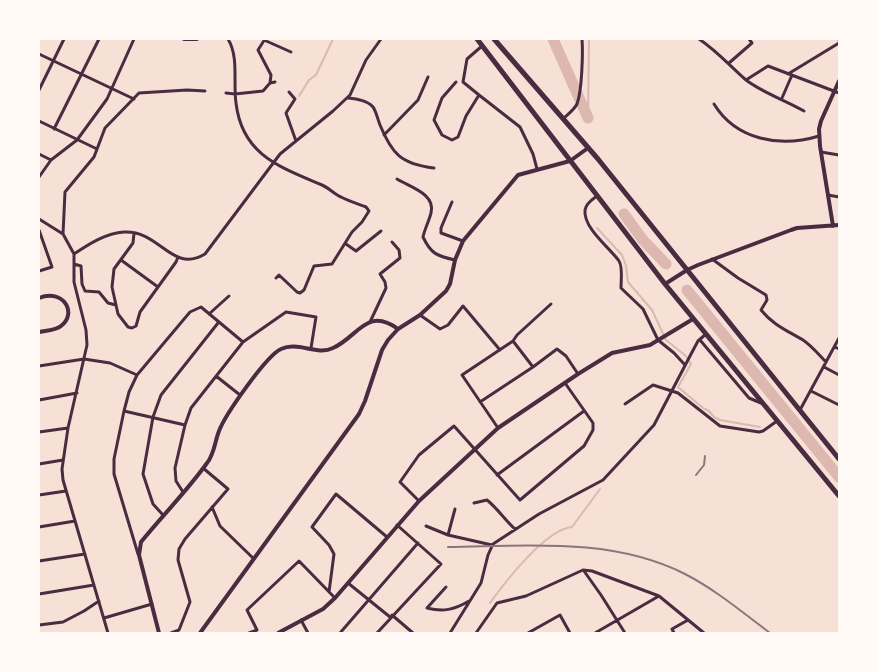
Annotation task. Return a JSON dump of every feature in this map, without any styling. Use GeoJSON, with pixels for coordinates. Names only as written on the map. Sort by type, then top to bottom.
{"type":"FeatureCollection","features":[{"type":"Feature","properties":{"kind":"main road"},"geometry":{"type":"LineString","coordinates":[[477,39],[665,284],[839,496]]}},
{"type":"Feature","properties":{"kind":"main road"},"geometry":{"type":"LineString","coordinates":[[495,39],[588,148],[839,459]]}},
{"type":"Feature","properties":{"kind":"street"},"geometry":{"type":"LineString","coordinates":[[39,88],[64,39]]}},
{"type":"Feature","properties":{"kind":"street"},"geometry":{"type":"LineString","coordinates":[[54,129],[99,39]]}},
{"type":"Feature","properties":{"kind":"street"},"geometry":{"type":"LineString","coordinates":[[39,177],[52,160],[77,140],[107,98],[134,39]]}},
{"type":"Feature","properties":{"kind":"street"},"geometry":{"type":"LineString","coordinates":[[184,39],[197,39]]}},
{"type":"Feature","properties":{"kind":"street"},"geometry":{"type":"LineString","coordinates":[[228,39],[232,46],[234,58],[234,94],[237,112],[243,129],[254,146],[285,170],[324,186],[341,197],[366,207],[369,211],[352,232],[332,264],[314,266],[304,290],[300,293],[279,276],[276,278]]}},
{"type":"Feature","properties":{"kind":"street"},"geometry":{"type":"LineString","coordinates":[[226,93],[264,91],[273,82],[258,50],[265,39],[291,52]]}},
{"type":"Feature","properties":{"kind":"street"},"geometry":{"type":"LineString","coordinates":[[74,254],[91,243],[115,233],[134,233],[150,238],[178,258],[196,259],[205,254],[280,154],[350,95],[366,60],[381,39]]}},
{"type":"Feature","properties":{"kind":"street"},"geometry":{"type":"LineString","coordinates":[[563,119],[577,103],[583,52],[582,39]]}},
{"type":"Feature","properties":{"kind":"street"},"geometry":{"type":"LineString","coordinates":[[700,39],[746,80],[768,94],[782,98],[804,111]]}},
{"type":"Feature","properties":{"kind":"street"},"geometry":{"type":"LineString","coordinates":[[729,63],[752,43],[749,39]]}},
{"type":"Feature","properties":{"kind":"street"},"geometry":{"type":"LineString","coordinates":[[782,98],[790,74],[839,40]]}},
{"type":"Feature","properties":{"kind":"street"},"geometry":{"type":"LineString","coordinates":[[482,46],[467,59],[463,82],[520,127],[533,154],[537,170]]}},
{"type":"Feature","properties":{"kind":"street"},"geometry":{"type":"LineString","coordinates":[[39,54],[134,99]]}},
{"type":"Feature","properties":{"kind":"street"},"geometry":{"type":"LineString","coordinates":[[746,80],[768,66],[839,93]]}},
{"type":"Feature","properties":{"kind":"street"},"geometry":{"type":"LineString","coordinates":[[384,135],[418,100],[428,77]]}},
{"type":"Feature","properties":{"kind":"street"},"geometry":{"type":"LineString","coordinates":[[833,226],[818,136],[821,121],[839,81]]}},
{"type":"Feature","properties":{"kind":"street"},"geometry":{"type":"LineString","coordinates":[[456,82],[442,98],[434,120],[442,135],[452,140],[458,138],[466,116],[479,95]]}},
{"type":"Feature","properties":{"kind":"street"},"geometry":{"type":"LineString","coordinates":[[63,234],[65,192],[94,157],[106,128],[139,93],[187,90],[205,91]]}},
{"type":"Feature","properties":{"kind":"street"},"geometry":{"type":"LineString","coordinates":[[289,92],[295,99],[286,113],[296,140]]}},
{"type":"Feature","properties":{"kind":"street"},"geometry":{"type":"LineString","coordinates":[[347,97],[366,102],[373,107],[384,135],[398,158],[434,168]]}},
{"type":"Feature","properties":{"kind":"street"},"geometry":{"type":"LineString","coordinates":[[714,104],[721,116],[743,132],[760,139],[796,142],[818,136]]}},
{"type":"Feature","properties":{"kind":"street"},"geometry":{"type":"LineString","coordinates":[[39,121],[97,149]]}},
{"type":"Feature","properties":{"kind":"street"},"geometry":{"type":"LineString","coordinates":[[200,633],[359,414],[382,350],[388,340],[398,329],[420,315],[446,291],[450,284],[455,260],[463,241],[518,175],[570,161],[588,148]]}},
{"type":"Feature","properties":{"kind":"street"},"geometry":{"type":"LineString","coordinates":[[821,152],[839,155]]}},
{"type":"Feature","properties":{"kind":"street"},"geometry":{"type":"LineString","coordinates":[[39,154],[52,160]]}},
{"type":"Feature","properties":{"kind":"street"},"geometry":{"type":"LineString","coordinates":[[397,179],[427,196],[432,205],[423,237],[428,248],[435,254],[455,260]]}},
{"type":"Feature","properties":{"kind":"street"},"geometry":{"type":"LineString","coordinates":[[828,195],[839,197]]}},
{"type":"Feature","properties":{"kind":"street"},"geometry":{"type":"LineString","coordinates":[[597,196],[588,203],[585,210],[591,229],[620,263],[622,288],[643,309],[659,339],[686,363]]}},
{"type":"Feature","properties":{"kind":"street"},"geometry":{"type":"LineString","coordinates":[[452,202],[440,228],[441,233],[463,241]]}},
{"type":"Feature","properties":{"kind":"street"},"geometry":{"type":"LineString","coordinates":[[39,219],[63,234],[74,254],[74,282],[86,330],[87,345],[68,428],[62,469],[66,491],[108,633]]}},
{"type":"Feature","properties":{"kind":"street"},"geometry":{"type":"LineString","coordinates":[[665,284],[687,270],[712,259],[797,228],[839,225]]}},
{"type":"Feature","properties":{"kind":"street"},"geometry":{"type":"LineString","coordinates":[[39,230],[40,239],[52,267],[39,271]]}},
{"type":"Feature","properties":{"kind":"street"},"geometry":{"type":"LineString","coordinates":[[346,244],[356,251],[381,231]]}},
{"type":"Feature","properties":{"kind":"street"},"geometry":{"type":"LineString","coordinates":[[134,233],[133,243],[114,269],[112,287],[118,314],[128,327],[136,326],[140,312],[178,258]]}},
{"type":"Feature","properties":{"kind":"street"},"geometry":{"type":"LineString","coordinates":[[138,555],[141,542],[209,462],[219,430],[228,413],[271,357],[279,350],[291,346],[326,350],[334,348],[370,322],[386,288],[380,274],[400,258],[399,250],[392,242]]}},
{"type":"Feature","properties":{"kind":"street"},"geometry":{"type":"LineString","coordinates":[[712,259],[766,295],[767,300],[761,310],[767,318],[805,342],[826,362]]}},
{"type":"Feature","properties":{"kind":"street"},"geometry":{"type":"LineString","coordinates":[[121,260],[158,287]]}},
{"type":"Feature","properties":{"kind":"street"},"geometry":{"type":"LineString","coordinates":[[74,264],[81,266],[82,284],[85,291],[99,292],[108,303],[116,306]]}},
{"type":"Feature","properties":{"kind":"street"},"geometry":{"type":"LineString","coordinates":[[39,298],[46,295],[54,295],[61,298],[68,312],[66,320],[61,326],[54,330],[39,332]]}},
{"type":"Feature","properties":{"kind":"street"},"geometry":{"type":"LineString","coordinates":[[209,314],[229,296]]}},
{"type":"Feature","properties":{"kind":"street"},"geometry":{"type":"LineString","coordinates":[[498,428],[462,375],[513,342],[516,335],[551,304]]}},
{"type":"Feature","properties":{"kind":"street"},"geometry":{"type":"LineString","coordinates":[[420,315],[440,329],[448,325],[463,306],[500,350]]}},
{"type":"Feature","properties":{"kind":"street"},"geometry":{"type":"LineString","coordinates":[[159,633],[114,474],[114,459],[129,392],[137,375],[190,312],[201,307],[218,323],[244,342]]}},
{"type":"Feature","properties":{"kind":"street"},"geometry":{"type":"LineString","coordinates":[[182,492],[176,481],[176,468],[185,425],[191,408],[244,342],[286,312],[316,317],[311,348]]}},
{"type":"Feature","properties":{"kind":"street"},"geometry":{"type":"LineString","coordinates":[[278,633],[323,609],[335,598],[419,501],[498,428],[612,353],[645,347],[693,319]]}},
{"type":"Feature","properties":{"kind":"street"},"geometry":{"type":"LineString","coordinates":[[370,322],[383,321],[398,329]]}},
{"type":"Feature","properties":{"kind":"street"},"geometry":{"type":"LineString","coordinates":[[163,514],[153,504],[143,474],[153,417],[161,395],[218,323]]}},
{"type":"Feature","properties":{"kind":"street"},"geometry":{"type":"LineString","coordinates":[[450,633],[481,583],[492,546],[539,514],[603,480],[654,425],[690,356],[706,334]]}},
{"type":"Feature","properties":{"kind":"street"},"geometry":{"type":"LineString","coordinates":[[800,411],[839,338]]}},
{"type":"Feature","properties":{"kind":"street"},"geometry":{"type":"LineString","coordinates":[[700,340],[749,398],[764,404]]}},
{"type":"Feature","properties":{"kind":"street"},"geometry":{"type":"LineString","coordinates":[[513,342],[533,368]]}},
{"type":"Feature","properties":{"kind":"street"},"geometry":{"type":"LineString","coordinates":[[834,346],[839,349]]}},
{"type":"Feature","properties":{"kind":"street"},"geometry":{"type":"LineString","coordinates":[[480,402],[533,368],[557,349],[566,356],[578,374]]}},
{"type":"Feature","properties":{"kind":"street"},"geometry":{"type":"LineString","coordinates":[[39,366],[84,359],[110,363],[137,375]]}},
{"type":"Feature","properties":{"kind":"street"},"geometry":{"type":"LineString","coordinates":[[824,367],[839,375]]}},
{"type":"Feature","properties":{"kind":"street"},"geometry":{"type":"LineString","coordinates":[[216,376],[240,395]]}},
{"type":"Feature","properties":{"kind":"street"},"geometry":{"type":"LineString","coordinates":[[419,501],[400,482],[419,456],[454,426],[520,500],[584,446],[593,430],[592,423],[565,383]]}},
{"type":"Feature","properties":{"kind":"street"},"geometry":{"type":"LineString","coordinates":[[625,404],[652,385],[678,393],[720,426],[759,432],[778,420]]}},
{"type":"Feature","properties":{"kind":"street"},"geometry":{"type":"LineString","coordinates":[[811,391],[839,405]]}},
{"type":"Feature","properties":{"kind":"street"},"geometry":{"type":"LineString","coordinates":[[39,400],[77,394]]}},
{"type":"Feature","properties":{"kind":"street"},"geometry":{"type":"LineString","coordinates":[[124,411],[185,425]]}},
{"type":"Feature","properties":{"kind":"street"},"geometry":{"type":"LineString","coordinates":[[497,475],[584,411]]}},
{"type":"Feature","properties":{"kind":"street"},"geometry":{"type":"LineString","coordinates":[[39,432],[68,428]]}},
{"type":"Feature","properties":{"kind":"street"},"geometry":{"type":"LineString","coordinates":[[39,464],[63,460]]}},
{"type":"Feature","properties":{"kind":"street"},"geometry":{"type":"LineString","coordinates":[[171,633],[179,630],[190,602],[178,560],[179,549],[185,539],[228,489],[203,468]]}},
{"type":"Feature","properties":{"kind":"street"},"geometry":{"type":"LineString","coordinates":[[39,495],[66,491]]}},
{"type":"Feature","properties":{"kind":"street"},"geometry":{"type":"LineString","coordinates":[[329,592],[334,554],[329,544],[312,527],[336,494],[387,537]]}},
{"type":"Feature","properties":{"kind":"street"},"geometry":{"type":"LineString","coordinates":[[474,503],[487,500],[497,508],[503,519],[515,529]]}},
{"type":"Feature","properties":{"kind":"street"},"geometry":{"type":"LineString","coordinates":[[212,507],[220,526],[254,559]]}},
{"type":"Feature","properties":{"kind":"street"},"geometry":{"type":"LineString","coordinates":[[448,535],[455,509]]}},
{"type":"Feature","properties":{"kind":"street"},"geometry":{"type":"LineString","coordinates":[[39,527],[75,521]]}},
{"type":"Feature","properties":{"kind":"street"},"geometry":{"type":"LineString","coordinates":[[377,633],[441,564],[397,525]]}},
{"type":"Feature","properties":{"kind":"street"},"geometry":{"type":"LineString","coordinates":[[426,526],[448,535],[492,546]]}},
{"type":"Feature","properties":{"kind":"street"},"geometry":{"type":"LineString","coordinates":[[340,633],[418,543]]}},
{"type":"Feature","properties":{"kind":"street"},"geometry":{"type":"LineString","coordinates":[[39,561],[85,554]]}},
{"type":"Feature","properties":{"kind":"street"},"geometry":{"type":"LineString","coordinates":[[249,633],[258,632],[247,610],[298,561],[335,598]]}},
{"type":"Feature","properties":{"kind":"street"},"geometry":{"type":"LineString","coordinates":[[583,570],[625,633]]}},
{"type":"Feature","properties":{"kind":"street"},"geometry":{"type":"LineString","coordinates":[[476,633],[497,603],[526,596],[583,570],[592,571],[659,596],[704,633]]}},
{"type":"Feature","properties":{"kind":"street"},"geometry":{"type":"LineString","coordinates":[[347,583],[413,633]]}},
{"type":"Feature","properties":{"kind":"street"},"geometry":{"type":"LineString","coordinates":[[39,594],[94,585]]}},
{"type":"Feature","properties":{"kind":"street"},"geometry":{"type":"LineString","coordinates":[[446,587],[427,608],[441,611],[452,610],[471,600]]}},
{"type":"Feature","properties":{"kind":"street"},"geometry":{"type":"LineString","coordinates":[[595,633],[659,596]]}},
{"type":"Feature","properties":{"kind":"street"},"geometry":{"type":"LineString","coordinates":[[39,625],[63,622],[99,601]]}},
{"type":"Feature","properties":{"kind":"street"},"geometry":{"type":"LineString","coordinates":[[104,618],[152,604]]}},
{"type":"Feature","properties":{"kind":"street"},"geometry":{"type":"LineString","coordinates":[[528,633],[560,616],[570,633]]}},
{"type":"Feature","properties":{"kind":"street"},"geometry":{"type":"LineString","coordinates":[[301,620],[308,633]]}},
{"type":"Feature","properties":{"kind":"street"},"geometry":{"type":"LineString","coordinates":[[674,633],[672,629],[688,620]]}},
{"type":"Feature","properties":{"kind":"waterway"},"geometry":{"type":"LineString","coordinates":[[299,96],[309,80],[316,75],[333,39]]}},
{"type":"Feature","properties":{"kind":"waterway"},"geometry":{"type":"LineString","coordinates":[[553,39],[588,118]]}},
{"type":"Feature","properties":{"kind":"waterway"},"geometry":{"type":"LineString","coordinates":[[588,118],[589,39]]}},
{"type":"Feature","properties":{"kind":"waterway"},"geometry":{"type":"LineString","coordinates":[[624,214],[643,240],[666,264]]}},
{"type":"Feature","properties":{"kind":"waterway"},"geometry":{"type":"LineString","coordinates":[[597,228],[622,255],[626,266],[628,282],[652,310],[666,340],[686,356],[691,364],[678,387],[720,420],[760,427]]}},
{"type":"Feature","properties":{"kind":"waterway"},"geometry":{"type":"LineString","coordinates":[[687,290],[839,477]]}},
{"type":"Feature","properties":{"kind":"waterway"},"geometry":{"type":"LineString","coordinates":[[490,603],[516,570],[539,546],[562,530],[572,527],[600,489]]}},
{"type":"Feature","properties":{"kind":"railway"},"geometry":{"type":"LineString","coordinates":[[696,475],[704,465],[705,456]]}},
{"type":"Feature","properties":{"kind":"railway"},"geometry":{"type":"LineString","coordinates":[[448,547],[569,546],[628,554],[657,562],[696,580],[770,633]]}}]}
